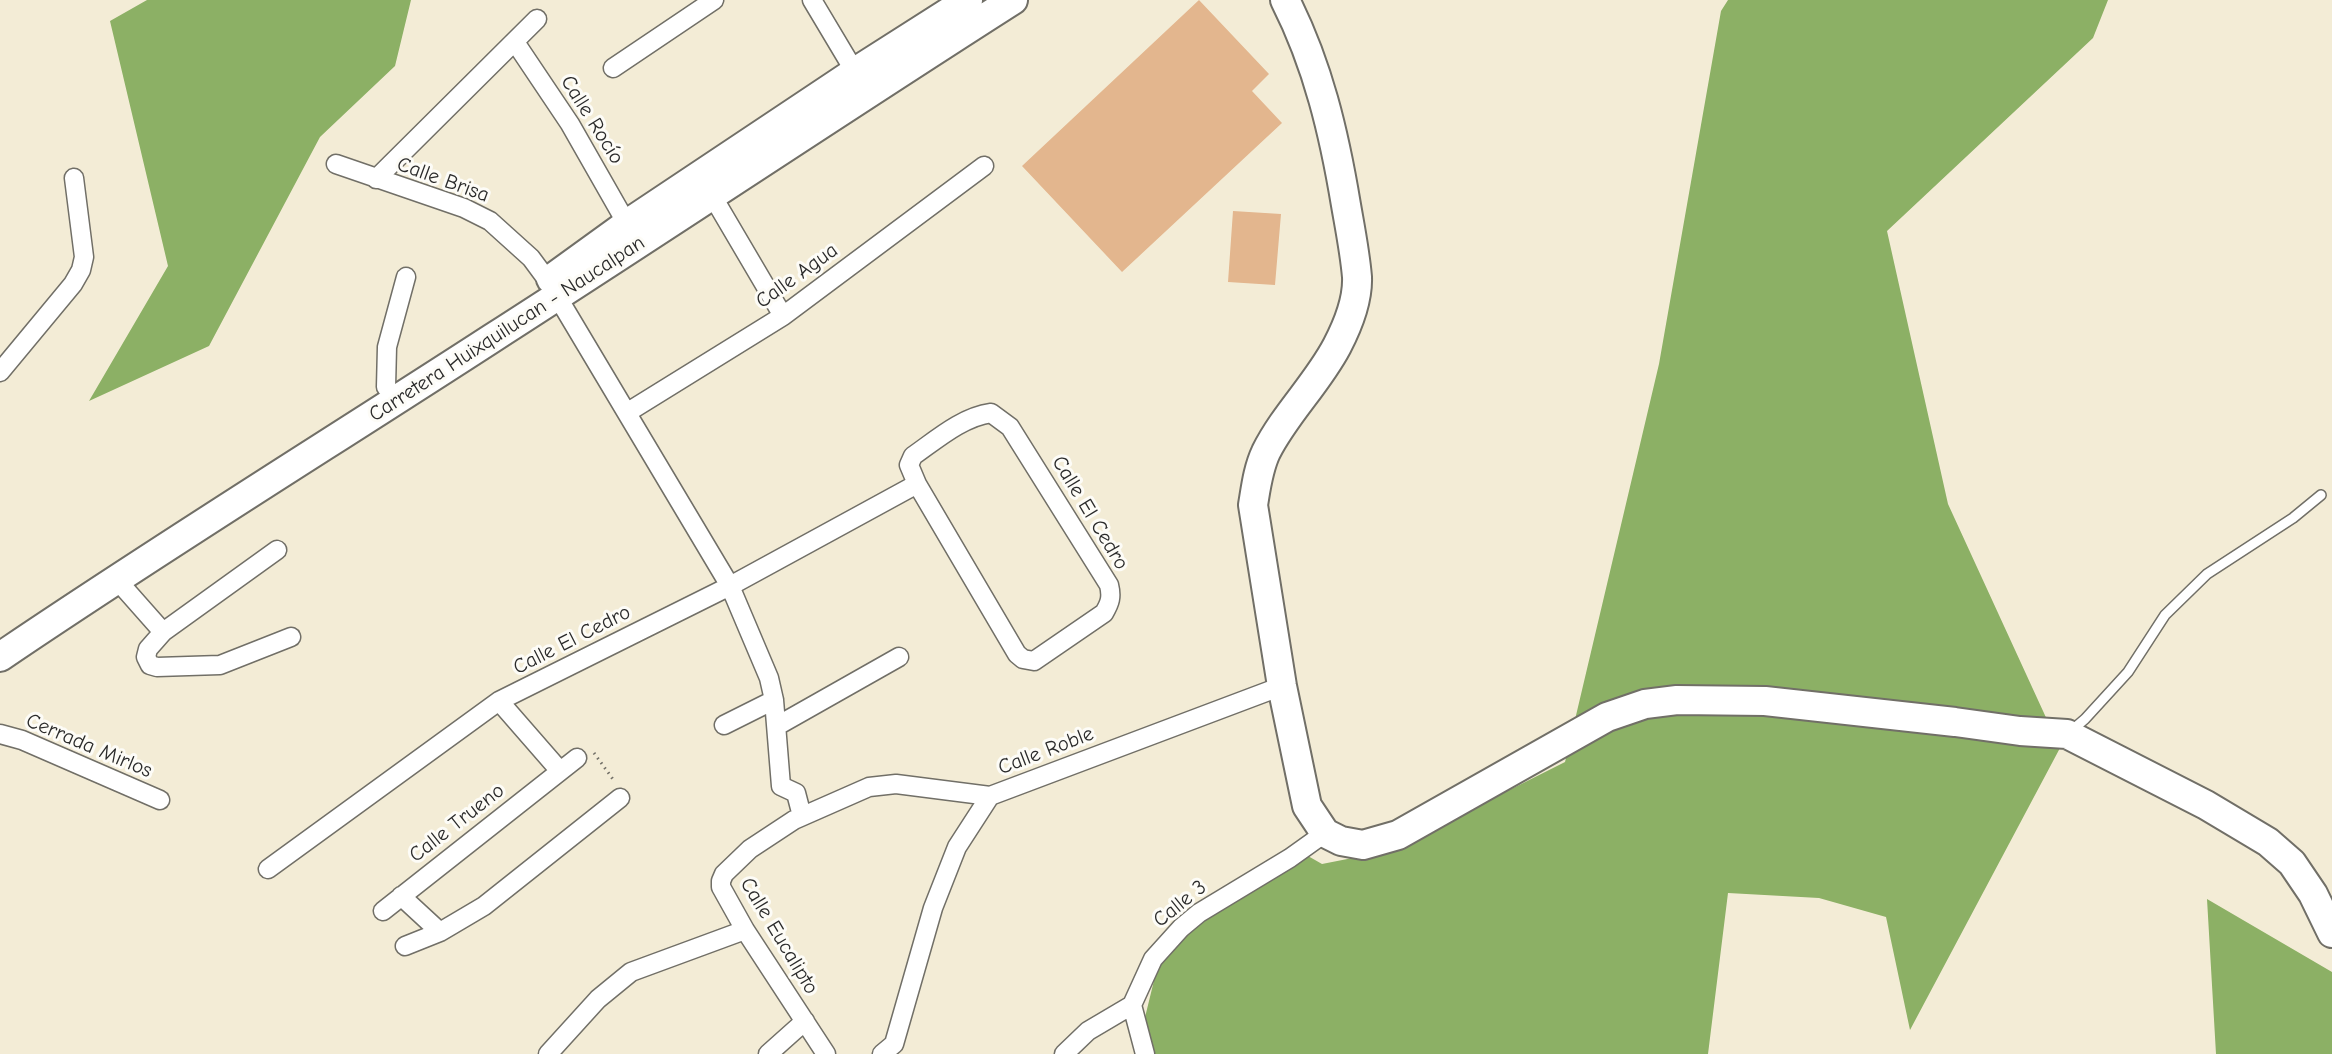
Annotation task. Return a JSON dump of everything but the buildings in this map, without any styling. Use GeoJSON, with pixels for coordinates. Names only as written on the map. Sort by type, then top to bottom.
{"type":"FeatureCollection","features":[{"type":"Feature","properties":{"kind":"main road","name":"Carretera Huixquilucan - Naucalpan"},"geometry":{"type":"LineString","coordinates":[[0,637],[386,387],[713,197],[968,0]]}},
{"type":"Feature","properties":{"kind":"main road","name":"Carretera Huixquilucan - Naucalpan"},"geometry":{"type":"LineString","coordinates":[[0,657],[553,288],[627,224],[863,81],[1013,0]]}},
{"type":"Feature","properties":{"kind":"main road"},"geometry":{"type":"LineString","coordinates":[[1285,0],[1313,60],[1336,147],[1357,278],[1354,306],[1345,331],[1327,365],[1271,444],[1257,478],[1253,505],[1282,686],[1307,807],[1325,833],[1341,842],[1363,845],[1398,835],[1607,717],[1656,703],[1677,700],[1765,701],[1955,722],[2020,732],[2067,734],[2215,810],[2268,842],[2292,863],[2313,894],[2332,933]]}},
{"type":"Feature","properties":{"kind":"street"},"geometry":{"type":"LineString","coordinates":[[613,68],[714,0]]}},
{"type":"Feature","properties":{"kind":"street"},"geometry":{"type":"LineString","coordinates":[[812,0],[863,81]]}},
{"type":"Feature","properties":{"kind":"street"},"geometry":{"type":"LineString","coordinates":[[376,179],[537,19]]}},
{"type":"Feature","properties":{"kind":"street","name":"Calle Rocío"},"geometry":{"type":"LineString","coordinates":[[515,42],[570,124],[627,224]]}},
{"type":"Feature","properties":{"kind":"street","name":"Calle Brisa"},"geometry":{"type":"LineString","coordinates":[[336,164],[464,208],[490,221],[531,258],[553,288],[730,586],[769,678],[777,726],[781,786],[796,793],[802,816]]}},
{"type":"Feature","properties":{"kind":"street","name":"Calle Agua"},"geometry":{"type":"LineString","coordinates":[[628,412],[783,315],[984,166]]}},
{"type":"Feature","properties":{"kind":"street"},"geometry":{"type":"LineString","coordinates":[[0,372],[73,284],[81,270],[84,257],[74,178]]}},
{"type":"Feature","properties":{"kind":"street"},"geometry":{"type":"LineString","coordinates":[[713,197],[783,315]]}},
{"type":"Feature","properties":{"kind":"street"},"geometry":{"type":"LineString","coordinates":[[386,387],[387,346],[406,277]]}},
{"type":"Feature","properties":{"kind":"street","name":"Calle El Cedro"},"geometry":{"type":"LineString","coordinates":[[991,413],[1002,419],[1010,427],[1109,585],[1110,603],[1104,613],[1034,661],[1023,659],[1017,654],[917,484],[909,465],[913,456],[980,414],[991,413]]}},
{"type":"Feature","properties":{"kind":"street","name":"Calle El Cedro"},"geometry":{"type":"LineString","coordinates":[[268,869],[499,701],[730,586],[917,484]]}},
{"type":"Feature","properties":{"kind":"street"},"geometry":{"type":"LineString","coordinates":[[277,550],[163,632],[148,649],[146,657],[150,665],[157,667],[220,665],[291,637]]}},
{"type":"Feature","properties":{"kind":"street"},"geometry":{"type":"LineString","coordinates":[[117,580],[163,632]]}},
{"type":"Feature","properties":{"kind":"street"},"geometry":{"type":"LineString","coordinates":[[777,726],[899,657]]}},
{"type":"Feature","properties":{"kind":"street","name":"Calle Roble"},"geometry":{"type":"LineString","coordinates":[[882,1054],[894,1044],[933,908],[957,847],[990,796],[1282,686]]}},
{"type":"Feature","properties":{"kind":"street"},"geometry":{"type":"LineString","coordinates":[[724,725],[774,700]]}},
{"type":"Feature","properties":{"kind":"street"},"geometry":{"type":"LineString","coordinates":[[499,701],[560,771]]}},
{"type":"Feature","properties":{"kind":"street","name":"Cerrada Mirlos"},"geometry":{"type":"LineString","coordinates":[[0,734],[22,740],[160,800]]}},
{"type":"Feature","properties":{"kind":"street","name":"Calle Trueno"},"geometry":{"type":"LineString","coordinates":[[383,910],[577,758]]}},
{"type":"Feature","properties":{"kind":"street","name":"Calle Eucalipto"},"geometry":{"type":"LineString","coordinates":[[826,1054],[745,930],[721,887],[724,874],[750,849],[802,816],[869,787],[896,784],[990,796]]}},
{"type":"Feature","properties":{"kind":"street"},"geometry":{"type":"LineString","coordinates":[[405,946],[440,932],[484,906],[620,798]]}},
{"type":"Feature","properties":{"kind":"street","name":"Calle 3"},"geometry":{"type":"LineString","coordinates":[[1132,1005],[1153,959],[1181,928],[1217,901],[1290,858],[1325,833]]}},
{"type":"Feature","properties":{"kind":"street"},"geometry":{"type":"LineString","coordinates":[[401,896],[440,932]]}},
{"type":"Feature","properties":{"kind":"street"},"geometry":{"type":"LineString","coordinates":[[548,1054],[598,999],[631,972],[745,930]]}},
{"type":"Feature","properties":{"kind":"street"},"geometry":{"type":"LineString","coordinates":[[1064,1054],[1088,1031],[1132,1005],[1145,1054]]}},
{"type":"Feature","properties":{"kind":"street"},"geometry":{"type":"LineString","coordinates":[[768,1054],[805,1022]]}},
{"type":"Feature","properties":{"kind":"lane"},"geometry":{"type":"LineString","coordinates":[[2067,734],[2085,719],[2128,672],[2165,615],[2206,574],[2293,518],[2321,495]]}},
{"type":"Feature","properties":{"kind":"path"},"geometry":{"type":"LineString","coordinates":[[577,758],[592,751],[622,789],[620,798]]}},
{"type":"Feature","properties":{"kind":"green space"},"geometry":{"type":"Polygon","coordinates":[[[147,0],[411,0],[395,66],[320,137],[209,346],[89,401],[168,266],[110,21],[147,0]]]}},
{"type":"Feature","properties":{"kind":"green space"},"geometry":{"type":"Polygon","coordinates":[[[1728,0],[2108,0],[2093,38],[1887,231],[1948,504],[2060,748],[1910,1030],[1886,917],[1819,898],[1728,893],[1708,1054],[1136,1054],[1161,952],[1294,848],[1322,864],[1388,851],[1565,762],[1659,364],[1721,11],[1728,0]]]}},
{"type":"Feature","properties":{"kind":"green space"},"geometry":{"type":"Polygon","coordinates":[[[2207,899],[2332,972],[2332,1054],[2216,1054],[2207,899]]]}}]}
